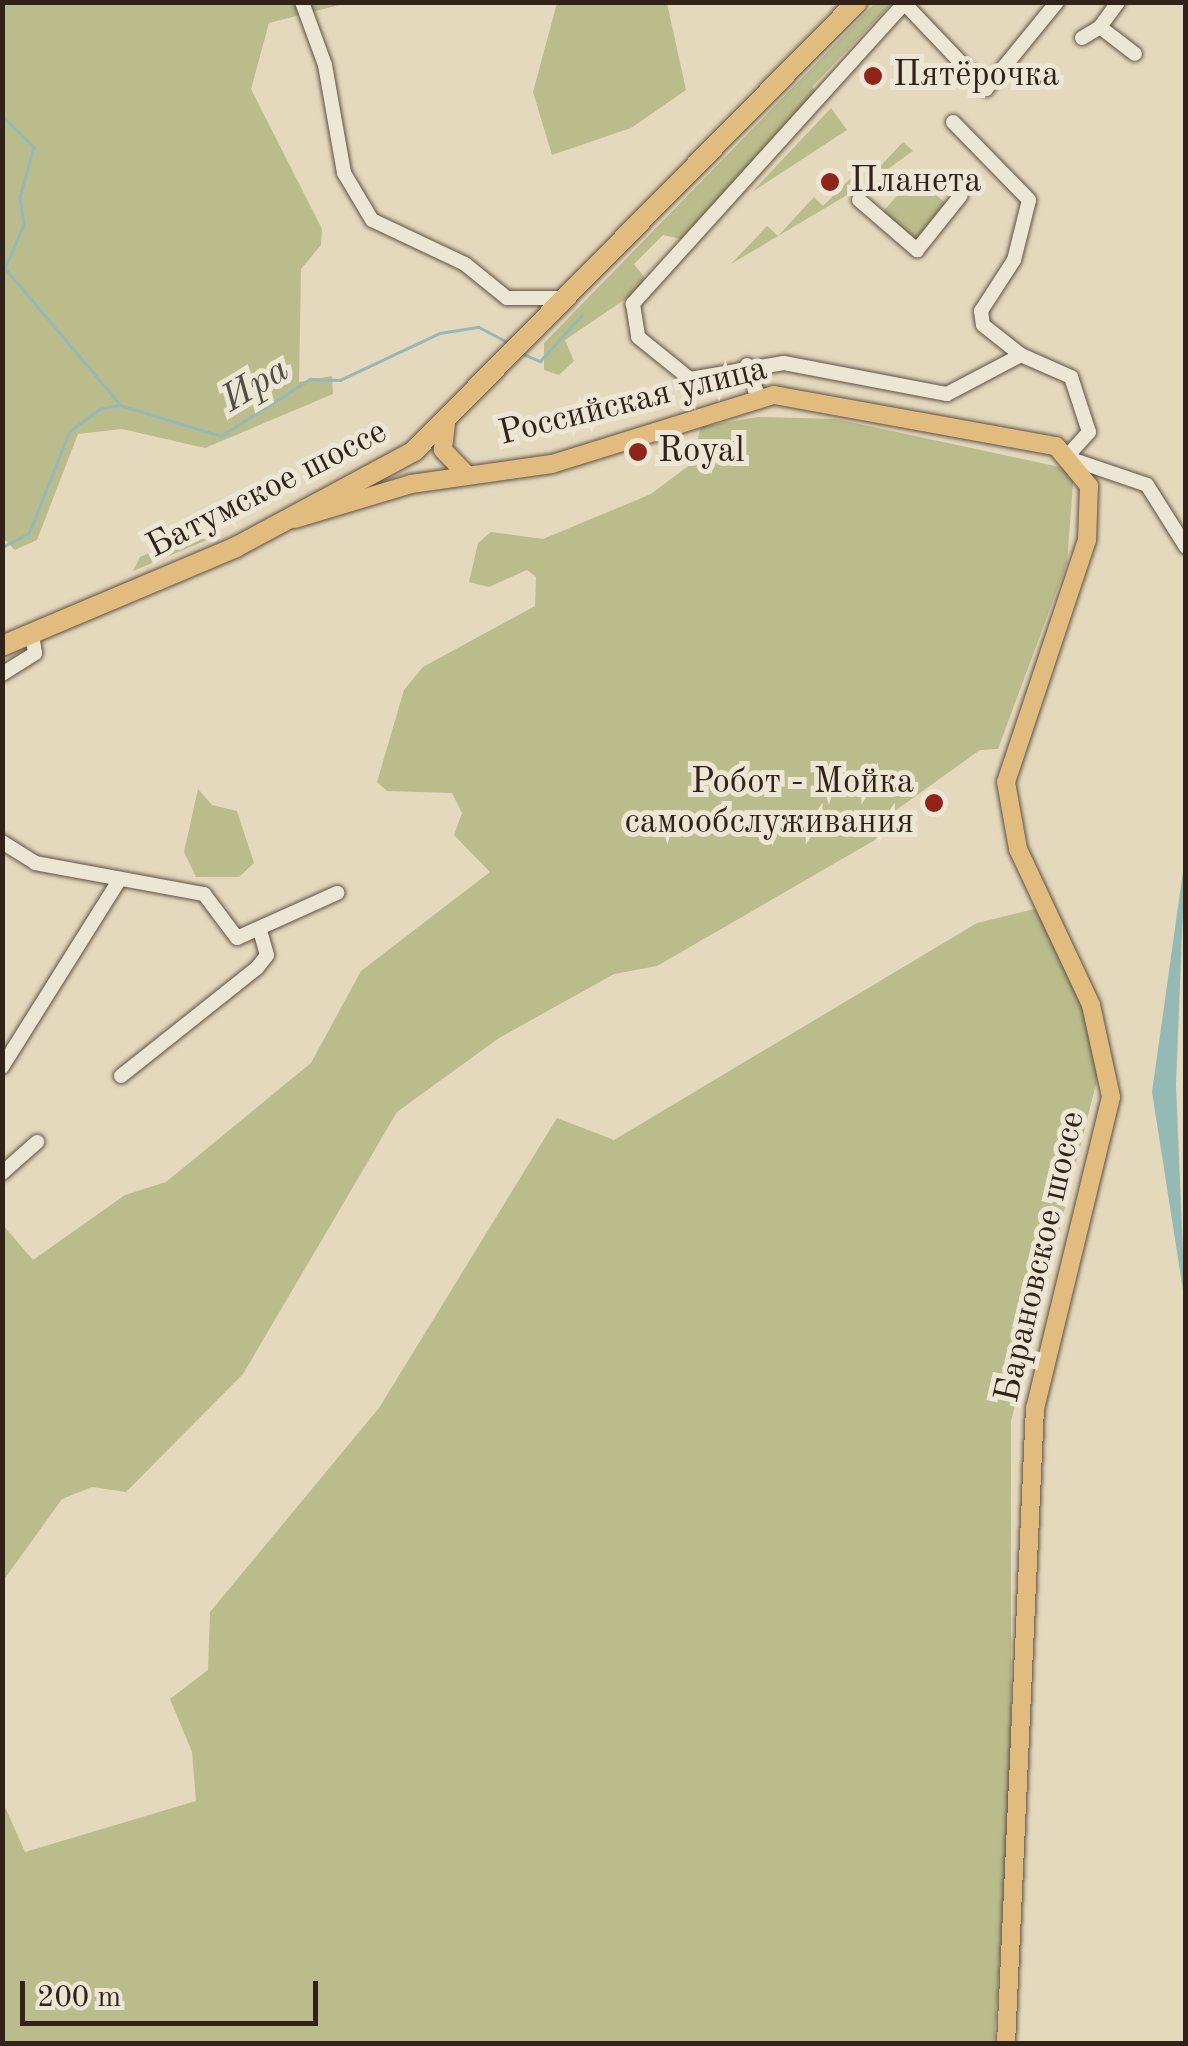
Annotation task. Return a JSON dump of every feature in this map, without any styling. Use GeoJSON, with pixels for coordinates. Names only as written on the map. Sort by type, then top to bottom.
{"type":"FeatureCollection","features":[{"type":"Feature","properties":{"kind":"highway","name":"Батумское шоссе"},"geometry":{"type":"LineString","coordinates":[[2,646],[295,519],[413,452],[506,364],[857,2]]}},
{"type":"Feature","properties":{"kind":"main road","name":"Российская улица"},"geometry":{"type":"LineString","coordinates":[[295,519],[467,475],[552,464],[758,396],[814,398],[1074,457]]}},
{"type":"Feature","properties":{"kind":"main road"},"geometry":{"type":"LineString","coordinates":[[446,424],[443,450],[467,475]]}},
{"type":"Feature","properties":{"kind":"main road"},"geometry":{"type":"LineString","coordinates":[[413,452],[467,475]]}},
{"type":"Feature","properties":{"kind":"main road","name":"Барановское шоссе"},"geometry":{"type":"LineString","coordinates":[[1006,2044],[1035,1408],[1111,1097],[1092,1005],[1018,849],[1006,795],[1087,540],[1089,486],[1074,457]]}},
{"type":"Feature","properties":{"kind":"street"},"geometry":{"type":"LineString","coordinates":[[302,2],[325,66],[344,173],[372,220],[464,264],[507,298],[569,298]]}},
{"type":"Feature","properties":{"kind":"street"},"geometry":{"type":"LineString","coordinates":[[1020,355],[947,394],[815,365],[748,365],[682,376],[638,337],[633,304],[902,5],[986,88],[1056,2]]}},
{"type":"Feature","properties":{"kind":"street"},"geometry":{"type":"LineString","coordinates":[[1082,38],[1100,27],[1118,2]]}},
{"type":"Feature","properties":{"kind":"street"},"geometry":{"type":"LineString","coordinates":[[1100,27],[1135,54]]}},
{"type":"Feature","properties":{"kind":"street"},"geometry":{"type":"LineString","coordinates":[[953,122],[1029,200],[1014,260],[981,312],[982,325],[1020,355],[1071,377],[1090,432],[1074,457]]}},
{"type":"Feature","properties":{"kind":"street"},"geometry":{"type":"LineString","coordinates":[[859,200],[917,250],[961,195]]}},
{"type":"Feature","properties":{"kind":"street"},"geometry":{"type":"LineString","coordinates":[[748,365],[758,396]]}},
{"type":"Feature","properties":{"kind":"street","name":"Российская улица"},"geometry":{"type":"LineString","coordinates":[[1074,457],[1147,485],[1186,547]]}},
{"type":"Feature","properties":{"kind":"street"},"geometry":{"type":"LineString","coordinates":[[2,674],[35,652],[32,633]]}},
{"type":"Feature","properties":{"kind":"street"},"geometry":{"type":"LineString","coordinates":[[4,847],[35,863],[204,894],[217,902],[231,937],[260,930],[337,893]]}},
{"type":"Feature","properties":{"kind":"street"},"geometry":{"type":"LineString","coordinates":[[2,1067],[120,879]]}},
{"type":"Feature","properties":{"kind":"street"},"geometry":{"type":"LineString","coordinates":[[121,1076],[257,968],[266,955],[260,930]]}},
{"type":"Feature","properties":{"kind":"street"},"geometry":{"type":"LineString","coordinates":[[2,1173],[37,1142]]}},
{"type":"Feature","properties":{"kind":"green space"},"geometry":{"type":"Polygon","coordinates":[[[2,3],[347,3],[269,23],[251,89],[322,229],[321,245],[301,269],[299,382],[332,376],[333,394],[205,448],[122,429],[78,434],[37,540],[15,550],[2,537],[2,3]]]}},
{"type":"Feature","properties":{"kind":"green space"},"geometry":{"type":"Polygon","coordinates":[[[557,3],[667,3],[686,90],[631,128],[552,155],[533,92],[557,3]]]}},
{"type":"Feature","properties":{"kind":"green space"},"geometry":{"type":"Polygon","coordinates":[[[875,3],[892,3],[812,87],[819,95],[685,240],[663,235],[634,264],[649,283],[565,340],[574,361],[559,375],[544,370],[544,343],[875,3]]]}},
{"type":"Feature","properties":{"kind":"green space"},"geometry":{"type":"Polygon","coordinates":[[[831,108],[847,130],[752,192],[831,108]]]}},
{"type":"Feature","properties":{"kind":"green space"},"geometry":{"type":"Polygon","coordinates":[[[903,142],[913,151],[874,179],[731,264],[767,226],[778,236],[814,197],[823,206],[861,168],[870,177],[903,142]]]}},
{"type":"Feature","properties":{"kind":"green space"},"geometry":{"type":"Polygon","coordinates":[[[914,176],[947,205],[916,241],[883,212],[914,176]]]}},
{"type":"Feature","properties":{"kind":"green space"},"geometry":{"type":"Polygon","coordinates":[[[758,417],[836,419],[1074,470],[1067,563],[998,749],[980,750],[892,813],[875,840],[657,966],[614,974],[499,1038],[397,1112],[243,1374],[126,1492],[92,1487],[62,1499],[3,1581],[2,1224],[33,1260],[125,1195],[166,1182],[311,1063],[361,971],[490,872],[454,835],[462,813],[452,793],[387,791],[377,782],[404,690],[423,667],[535,606],[536,577],[527,570],[489,587],[469,582],[478,543],[491,532],[543,539],[651,494],[691,464],[701,427],[758,417]]]}},
{"type":"Feature","properties":{"kind":"green space"},"geometry":{"type":"Polygon","coordinates":[[[190,535],[207,540],[133,571],[140,557],[190,535]]]}},
{"type":"Feature","properties":{"kind":"green space"},"geometry":{"type":"Polygon","coordinates":[[[198,789],[212,805],[237,811],[254,863],[239,877],[196,877],[184,852],[198,789]]]}},
{"type":"Feature","properties":{"kind":"green space"},"geometry":{"type":"Polygon","coordinates":[[[1035,909],[1088,1014],[1100,1068],[1011,1421],[1011,1793],[994,2043],[3,2043],[2,1800],[25,1852],[196,1801],[192,1752],[170,1699],[208,1670],[210,1612],[379,1408],[557,1118],[614,1140],[977,923],[1035,909]]]}},
{"type":"Feature","properties":{"kind":"water"},"geometry":{"type":"Polygon","coordinates":[[[1185,857],[1176,1085],[1185,1303],[1152,1092],[1185,857]]]}},
{"type":"Feature","properties":{"kind":"waterway"},"geometry":{"type":"LineString","coordinates":[[2,116],[34,147],[20,197],[24,225],[5,268],[120,404]]}},
{"type":"Feature","properties":{"kind":"waterway","name":"Ира"},"geometry":{"type":"LineString","coordinates":[[521,353],[540,361],[581,316]]}},
{"type":"Feature","properties":{"kind":"waterway","name":"Ира"},"geometry":{"type":"LineString","coordinates":[[2,547],[29,533],[69,432],[99,409],[120,405],[221,436],[310,379],[340,380],[440,333],[479,327],[507,342]]}},
{"type":"Feature","properties":{"kind":"place","name":"Пятёрочка"},"geometry":{"type":"Point","coordinates":[873,76]}},
{"type":"Feature","properties":{"kind":"place","name":"Планета"},"geometry":{"type":"Point","coordinates":[830,182]}},
{"type":"Feature","properties":{"kind":"place","name":"Royal"},"geometry":{"type":"Point","coordinates":[638,452]}},
{"type":"Feature","properties":{"kind":"place","name":"Робот - Мойка самообслуживания"},"geometry":{"type":"Point","coordinates":[934,803]}}]}
